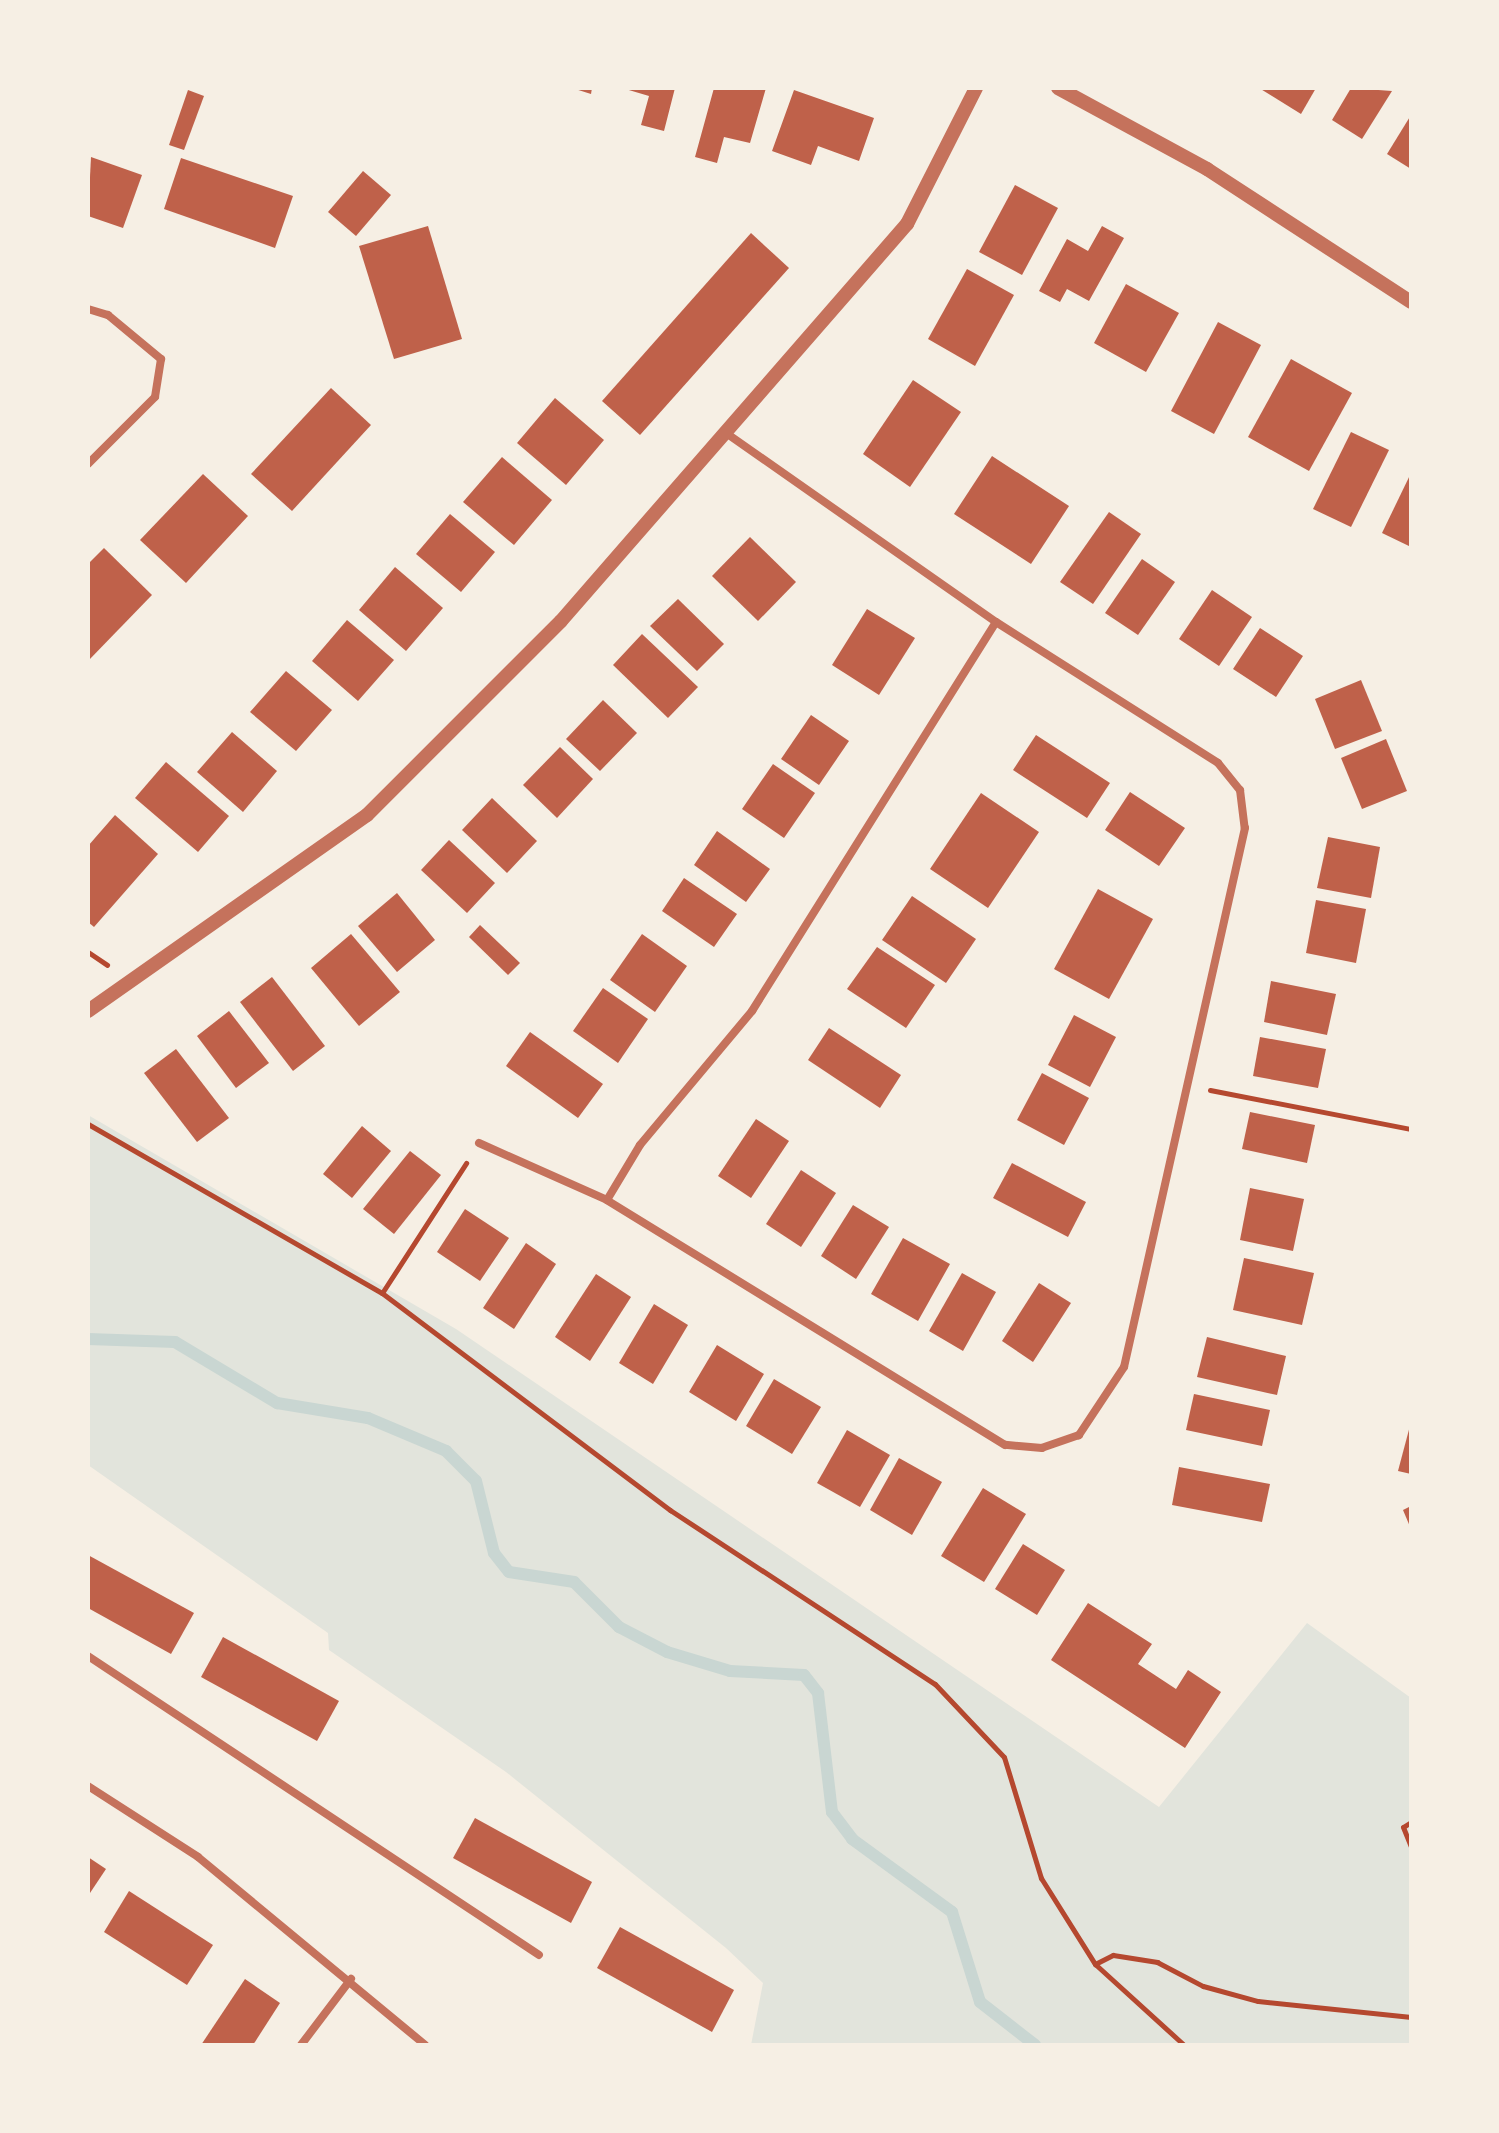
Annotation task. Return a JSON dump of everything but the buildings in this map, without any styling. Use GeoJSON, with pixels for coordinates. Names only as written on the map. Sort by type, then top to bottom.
{"type":"FeatureCollection","features":[{"type":"Feature","properties":{"kind":"street"},"geometry":{"type":"LineString","coordinates":[[88,1011],[367,815],[561,621],[907,224],[976,88]]}},
{"type":"Feature","properties":{"kind":"street"},"geometry":{"type":"LineString","coordinates":[[1058,88],[1092,104],[1258,200],[1411,302]]}},
{"type":"Feature","properties":{"kind":"street"},"geometry":{"type":"LineString","coordinates":[[1092,104],[1099,88]]}},
{"type":"Feature","properties":{"kind":"street"},"geometry":{"type":"LineString","coordinates":[[88,309],[108,315],[161,359],[155,397],[88,464]]}},
{"type":"Feature","properties":{"kind":"street"},"geometry":{"type":"LineString","coordinates":[[479,1143],[607,1200],[1005,1445],[1042,1448],[1079,1435],[1124,1367],[1245,828],[1240,790],[1218,763],[996,622],[726,433]]}},
{"type":"Feature","properties":{"kind":"street"},"geometry":{"type":"LineString","coordinates":[[607,1200],[640,1145],[752,1011],[996,622]]}},
{"type":"Feature","properties":{"kind":"street"},"geometry":{"type":"LineString","coordinates":[[88,1656],[539,1955]]}},
{"type":"Feature","properties":{"kind":"street"},"geometry":{"type":"LineString","coordinates":[[88,1786],[198,1857],[351,1979],[425,2045]]}},
{"type":"Feature","properties":{"kind":"street"},"geometry":{"type":"LineString","coordinates":[[301,2045],[351,1979]]}},
{"type":"Feature","properties":{"kind":"path"},"geometry":{"type":"LineString","coordinates":[[1189,1086],[1411,1129]]}},
{"type":"Feature","properties":{"kind":"path"},"geometry":{"type":"LineString","coordinates":[[88,1124],[382,1293],[670,1510],[935,1684],[979,1724],[1016,1785],[1041,1878],[1095,1964],[1184,2045]]}},
{"type":"Feature","properties":{"kind":"path"},"geometry":{"type":"LineString","coordinates":[[382,1293],[479,1143]]}},
{"type":"Feature","properties":{"kind":"path"},"geometry":{"type":"LineString","coordinates":[[1411,1822],[1403,1827],[1411,1847]]}},
{"type":"Feature","properties":{"kind":"path"},"geometry":{"type":"LineString","coordinates":[[1095,1964],[1113,1955],[1157,1962],[1203,1986],[1258,2001],[1411,2017]]}},
{"type":"Feature","properties":{"kind":"shaded area"},"geometry":{"type":"Polygon","coordinates":[[[88,1115],[456,1329],[1159,1807],[1307,1623],[1411,1698],[1411,2045],[751,2045],[763,1983],[726,1948],[506,1772],[329,1650],[328,1633],[88,1465],[88,1115]]]}},
{"type":"Feature","properties":{"kind":"waterway"},"geometry":{"type":"LineString","coordinates":[[88,1339],[175,1342],[277,1403],[368,1418],[446,1451],[476,1481],[494,1553],[509,1572],[574,1582],[619,1627],[667,1652],[730,1671],[804,1675],[818,1693],[832,1812],[852,1839],[952,1912],[980,2002],[1035,2045]]}}]}
